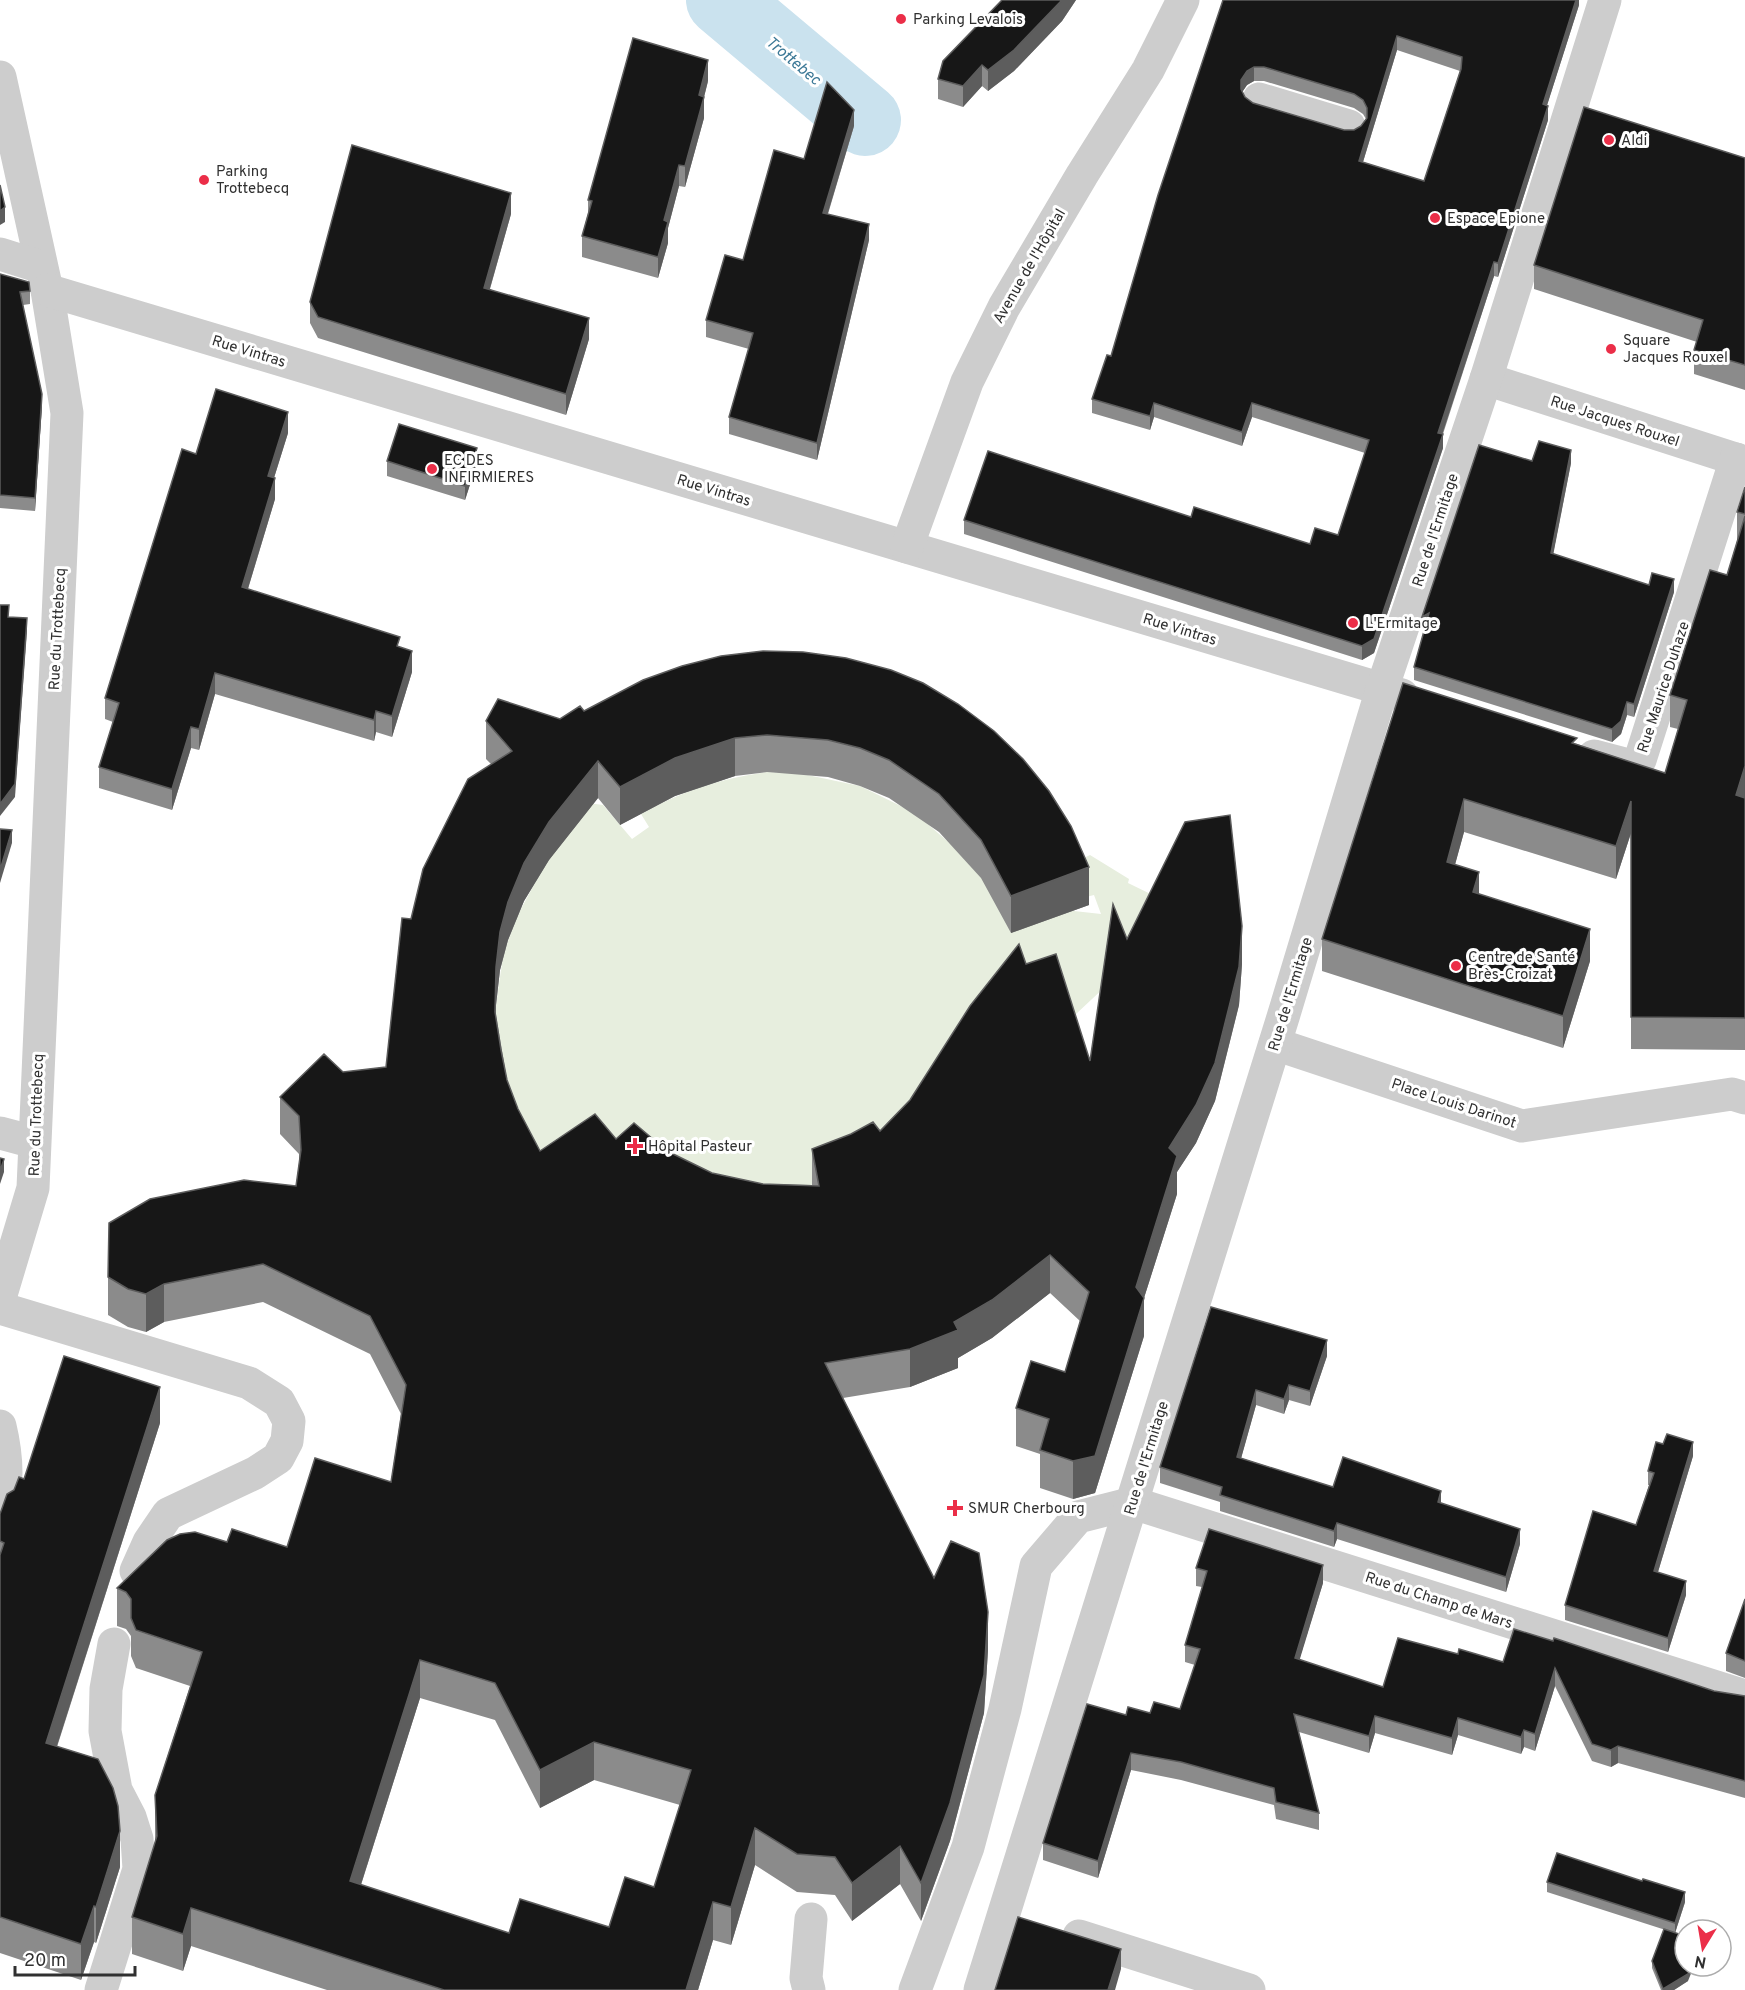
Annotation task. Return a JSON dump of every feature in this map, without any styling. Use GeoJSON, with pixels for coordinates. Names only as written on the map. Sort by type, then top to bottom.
{"type":"FeatureCollection","features":[{"type":"Feature","properties":{"kind":"street","name":"Avenue de l'Hôpital"},"geometry":{"type":"LineString","coordinates":[[907,547],[967,382],[1004,308],[1082,176],[1149,70],[1183,0]]}},
{"type":"Feature","properties":{"kind":"street","name":"Rue de l'Ermitage"},"geometry":{"type":"LineString","coordinates":[[980,1990],[1275,1044],[1382,689],[1486,379],[1603,0]]}},
{"type":"Feature","properties":{"kind":"street","name":"Rue du Trottebecq"},"geometry":{"type":"LineString","coordinates":[[0,77],[44,278],[67,412],[33,1188],[0,1298]]}},
{"type":"Feature","properties":{"kind":"street"},"geometry":{"type":"LineString","coordinates":[[1259,99],[1349,126]]}},
{"type":"Feature","properties":{"kind":"street","name":"Rue Vintras"},"geometry":{"type":"LineString","coordinates":[[0,254],[44,278],[907,547],[1382,689]]}},
{"type":"Feature","properties":{"kind":"street","name":"Rue Jacques Rouxel"},"geometry":{"type":"LineString","coordinates":[[1486,379],[1740,461]]}},
{"type":"Feature","properties":{"kind":"street","name":"Rue Maurice Duhaze"},"geometry":{"type":"LineString","coordinates":[[1564,747],[1619,764],[1632,766],[1640,760],[1740,461]]}},
{"type":"Feature","properties":{"kind":"street"},"geometry":{"type":"LineString","coordinates":[[1382,689],[1431,705]]}},
{"type":"Feature","properties":{"kind":"street","name":"Place Louis Darinot"},"geometry":{"type":"LineString","coordinates":[[1275,1044],[1522,1126],[1732,1094],[1745,1098]]}},
{"type":"Feature","properties":{"kind":"street"},"geometry":{"type":"LineString","coordinates":[[0,1133],[34,1142]]}},
{"type":"Feature","properties":{"kind":"street"},"geometry":{"type":"LineString","coordinates":[[0,1308],[249,1383],[279,1402],[289,1421],[287,1441],[278,1458],[255,1473],[168,1514],[149,1542],[136,1571]]}},
{"type":"Feature","properties":{"kind":"street"},"geometry":{"type":"LineString","coordinates":[[0,1426],[5,1454],[6,1483],[0,1514]]}},
{"type":"Feature","properties":{"kind":"street"},"geometry":{"type":"LineString","coordinates":[[915,1990],[968,1847],[1005,1709],[1035,1566],[1078,1517],[1133,1503]]}},
{"type":"Feature","properties":{"kind":"street","name":"Rue du Champ de Mars"},"geometry":{"type":"LineString","coordinates":[[1133,1503],[1745,1696]]}},
{"type":"Feature","properties":{"kind":"street"},"geometry":{"type":"LineString","coordinates":[[101,1990],[139,1869],[137,1839],[130,1817],[116,1790],[105,1731],[106,1689],[114,1644]]}},
{"type":"Feature","properties":{"kind":"street"},"geometry":{"type":"LineString","coordinates":[[1005,1913],[1249,1990]]}},
{"type":"Feature","properties":{"kind":"street"},"geometry":{"type":"LineString","coordinates":[[808,1990],[806,1978],[811,1919]]}},
{"type":"Feature","properties":{"kind":"green space"},"geometry":{"type":"Polygon","coordinates":[[[767,772],[798,773],[860,786],[915,813],[961,853],[1074,911],[1101,914],[1094,895],[1086,897],[1071,864],[1090,855],[1129,879],[1128,883],[1165,901],[1107,985],[1076,1014],[946,1080],[812,1186],[542,1188],[495,1063],[496,1005],[503,956],[515,920],[536,881],[552,798],[603,805],[632,839],[649,827],[641,814],[656,806],[702,787],[767,772]]]}},
{"type":"Feature","properties":{"kind":"building"},"geometry":{"type":"Polygon","coordinates":[[[1002,0],[1062,0],[1014,50],[988,70],[982,65],[963,86],[938,79],[943,61],[1002,0]]]}},
{"type":"Feature","properties":{"kind":"building"},"geometry":{"type":"Polygon","coordinates":[[[1223,0],[1576,0],[1543,104],[1548,106],[1498,263],[1494,262],[1438,433],[1443,434],[1374,639],[1362,646],[964,520],[988,451],[1191,517],[1194,507],[1310,544],[1315,528],[1338,535],[1369,440],[1252,403],[1242,432],[1154,403],[1150,416],[1092,399],[1107,355],[1111,356],[1158,195],[1223,0]],[[1397,36],[1359,161],[1424,181],[1461,69],[1462,57],[1397,36]],[[1254,67],[1247,71],[1241,80],[1241,89],[1245,97],[1253,103],[1344,130],[1354,130],[1361,126],[1367,118],[1367,108],[1363,100],[1354,94],[1264,67],[1254,67]]]}},
{"type":"Feature","properties":{"kind":"building"},"geometry":{"type":"Polygon","coordinates":[[[633,38],[708,60],[699,95],[704,97],[685,166],[679,165],[664,220],[668,222],[658,257],[582,236],[592,201],[588,200],[633,38]]]}},
{"type":"Feature","properties":{"kind":"building"},"geometry":{"type":"Polygon","coordinates":[[[827,82],[854,110],[823,213],[869,224],[817,443],[729,417],[753,333],[706,320],[725,255],[743,260],[774,150],[804,159],[827,82]]]}},
{"type":"Feature","properties":{"kind":"building"},"geometry":{"type":"Polygon","coordinates":[[[1584,107],[1745,158],[1745,365],[1694,350],[1703,320],[1534,265],[1584,107]]]}},
{"type":"Feature","properties":{"kind":"building"},"geometry":{"type":"Polygon","coordinates":[[[352,145],[511,193],[484,288],[589,318],[566,394],[318,317],[310,302],[352,145]]]}},
{"type":"Feature","properties":{"kind":"building"},"geometry":{"type":"Polygon","coordinates":[[[0,185],[5,207],[0,211],[0,185]]]}},
{"type":"Feature","properties":{"kind":"building"},"geometry":{"type":"Polygon","coordinates":[[[0,274],[29,282],[30,291],[20,292],[42,394],[35,498],[0,495],[0,274]]]}},
{"type":"Feature","properties":{"kind":"building"},"geometry":{"type":"Polygon","coordinates":[[[216,389],[288,412],[268,476],[275,478],[242,587],[400,637],[397,646],[412,651],[392,716],[376,711],[374,720],[215,673],[199,729],[191,727],[172,789],[99,767],[119,703],[105,698],[182,449],[196,454],[216,389]]]}},
{"type":"Feature","properties":{"kind":"building","name":"EC DES INFIRMIERES"},"geometry":{"type":"Polygon","coordinates":[[[399,424],[477,448],[465,486],[387,461],[399,424]]]}},
{"type":"Feature","properties":{"kind":"building"},"geometry":{"type":"Polygon","coordinates":[[[1539,441],[1571,450],[1551,553],[1649,585],[1652,573],[1674,579],[1634,704],[1627,702],[1621,721],[1612,729],[1414,667],[1429,613],[1422,617],[1479,445],[1532,461],[1539,441]]]}},
{"type":"Feature","properties":{"kind":"building"},"geometry":{"type":"Polygon","coordinates":[[[1745,487],[1745,514],[1737,512],[1745,487]]]}},
{"type":"Feature","properties":{"kind":"building"},"geometry":{"type":"Polygon","coordinates":[[[1745,516],[1745,766],[1736,795],[1745,798],[1745,1018],[1631,1017],[1631,801],[1616,846],[1464,799],[1447,862],[1479,872],[1473,892],[1590,929],[1563,1016],[1322,939],[1403,683],[1577,738],[1572,743],[1665,773],[1687,700],[1670,695],[1710,570],[1727,575],[1745,516]]]}},
{"type":"Feature","properties":{"kind":"building"},"geometry":{"type":"Polygon","coordinates":[[[0,605],[9,605],[8,617],[27,618],[15,784],[0,804],[0,605]]]}},
{"type":"Feature","properties":{"kind":"building"},"geometry":{"type":"Polygon","coordinates":[[[763,651],[803,652],[846,658],[891,670],[923,683],[958,704],[994,731],[1023,759],[1049,791],[1071,826],[1089,867],[1011,896],[981,840],[939,794],[889,760],[860,748],[828,740],[767,735],[735,738],[675,758],[620,787],[598,761],[549,822],[524,863],[508,902],[500,932],[496,967],[495,1012],[501,1050],[507,1080],[518,1109],[540,1151],[595,1114],[616,1139],[634,1123],[667,1151],[712,1173],[763,1184],[819,1186],[812,1149],[851,1134],[873,1122],[880,1131],[910,1100],[970,1006],[1019,944],[1026,964],[1056,954],[1090,1061],[1113,904],[1127,939],[1185,822],[1230,815],[1242,926],[1239,967],[1215,1063],[1196,1105],[1169,1148],[1177,1156],[1136,1287],[1144,1298],[1095,1456],[1073,1461],[1040,1450],[1049,1419],[1016,1408],[1031,1361],[1065,1372],[1089,1292],[1050,1255],[992,1300],[954,1322],[958,1330],[910,1349],[825,1363],[934,1578],[951,1541],[979,1553],[988,1612],[984,1675],[950,1803],[921,1883],[900,1846],[852,1883],[835,1857],[797,1854],[755,1828],[731,1907],[713,1902],[686,1990],[444,1990],[191,1908],[183,1934],[132,1917],[157,1836],[155,1795],[202,1652],[136,1630],[131,1618],[131,1599],[126,1592],[117,1588],[167,1540],[180,1534],[195,1532],[227,1542],[232,1529],[287,1547],[315,1458],[391,1482],[406,1385],[370,1316],[263,1264],[164,1284],[146,1294],[128,1289],[108,1277],[109,1223],[150,1199],[244,1180],[296,1186],[301,1150],[299,1116],[280,1097],[324,1054],[343,1072],[386,1067],[402,918],[411,919],[423,869],[468,779],[512,751],[486,721],[498,699],[560,719],[580,706],[584,711],[643,680],[682,666],[721,656],[763,651]],[[420,1660],[350,1881],[509,1933],[520,1899],[609,1927],[625,1877],[654,1887],[691,1770],[594,1742],[540,1770],[495,1683],[420,1660]]]}},
{"type":"Feature","properties":{"kind":"building"},"geometry":{"type":"Polygon","coordinates":[[[0,829],[12,830],[0,870],[0,829]]]}},
{"type":"Feature","properties":{"kind":"building"},"geometry":{"type":"Polygon","coordinates":[[[0,1158],[4,1159],[0,1171],[0,1158]]]}},
{"type":"Feature","properties":{"kind":"building"},"geometry":{"type":"Polygon","coordinates":[[[1211,1307],[1327,1340],[1310,1391],[1289,1385],[1284,1399],[1256,1390],[1237,1457],[1333,1487],[1343,1457],[1441,1491],[1438,1502],[1520,1529],[1506,1577],[1337,1523],[1334,1531],[1220,1495],[1222,1487],[1160,1467],[1211,1307]]]}},
{"type":"Feature","properties":{"kind":"building"},"geometry":{"type":"Polygon","coordinates":[[[64,1356],[160,1387],[46,1743],[98,1759],[113,1788],[118,1806],[120,1831],[96,1907],[94,1906],[81,1944],[0,1917],[0,1555],[4,1543],[0,1541],[0,1514],[7,1494],[14,1490],[19,1477],[24,1479],[64,1356]]]}},
{"type":"Feature","properties":{"kind":"building"},"geometry":{"type":"Polygon","coordinates":[[[1667,1434],[1693,1442],[1654,1571],[1686,1581],[1668,1638],[1565,1605],[1593,1511],[1636,1525],[1654,1473],[1648,1471],[1656,1442],[1663,1444],[1667,1434]]]}},
{"type":"Feature","properties":{"kind":"building"},"geometry":{"type":"Polygon","coordinates":[[[1209,1529],[1323,1565],[1295,1658],[1383,1687],[1398,1638],[1458,1654],[1459,1649],[1503,1662],[1514,1629],[1553,1641],[1554,1638],[1714,1691],[1745,1696],[1745,1781],[1618,1746],[1611,1750],[1592,1744],[1555,1668],[1535,1734],[1524,1730],[1521,1737],[1458,1718],[1452,1738],[1375,1716],[1369,1736],[1294,1714],[1319,1813],[1276,1802],[1274,1788],[1181,1762],[1131,1753],[1098,1861],[1043,1843],[1087,1704],[1126,1715],[1128,1707],[1150,1713],[1154,1702],[1180,1709],[1200,1649],[1185,1645],[1207,1571],[1196,1568],[1209,1529]]]}},
{"type":"Feature","properties":{"kind":"building"},"geometry":{"type":"Polygon","coordinates":[[[1745,1599],[1745,1661],[1726,1653],[1745,1599]]]}},
{"type":"Feature","properties":{"kind":"building"},"geometry":{"type":"Polygon","coordinates":[[[1557,1853],[1642,1881],[1643,1879],[1685,1892],[1673,1922],[1547,1882],[1557,1853]]]}},
{"type":"Feature","properties":{"kind":"building"},"geometry":{"type":"Polygon","coordinates":[[[1018,1917],[1121,1949],[1108,1990],[995,1990],[1018,1917]]]}},
{"type":"Feature","properties":{"kind":"building"},"geometry":{"type":"Polygon","coordinates":[[[1664,1929],[1673,1932],[1673,1978],[1681,1978],[1663,1989],[1652,1961],[1664,1929]]]}},
{"type":"Feature","properties":{"kind":"waterway","name":"Trottebec"},"geometry":{"type":"LineString","coordinates":[[722,0],[865,120]]}},
{"type":"Feature","properties":{"kind":"place","name":"Parking Levalois"},"geometry":{"type":"Point","coordinates":[901,19]}},
{"type":"Feature","properties":{"kind":"place","name":"Aldi"},"geometry":{"type":"Point","coordinates":[1609,140]}},
{"type":"Feature","properties":{"kind":"place","name":"Parking Trottebecq"},"geometry":{"type":"Point","coordinates":[204,180]}},
{"type":"Feature","properties":{"kind":"place","name":"Espace Epione"},"geometry":{"type":"Point","coordinates":[1435,218]}},
{"type":"Feature","properties":{"kind":"place","name":"Square Jacques Rouxel"},"geometry":{"type":"Point","coordinates":[1611,349]}},
{"type":"Feature","properties":{"kind":"place","name":"EC DES INFIRMIERES"},"geometry":{"type":"Point","coordinates":[432,469]}},
{"type":"Feature","properties":{"kind":"place","name":"L'Ermitage"},"geometry":{"type":"Point","coordinates":[1353,623]}},
{"type":"Feature","properties":{"kind":"place","name":"Centre de Santé Brès-Croizat"},"geometry":{"type":"Point","coordinates":[1456,966]}},
{"type":"Feature","properties":{"kind":"place","name":"Hôpital Pasteur"},"geometry":{"type":"Point","coordinates":[635,1146]}},
{"type":"Feature","properties":{"kind":"place","name":"SMUR Cherbourg"},"geometry":{"type":"Point","coordinates":[955,1508]}}]}
